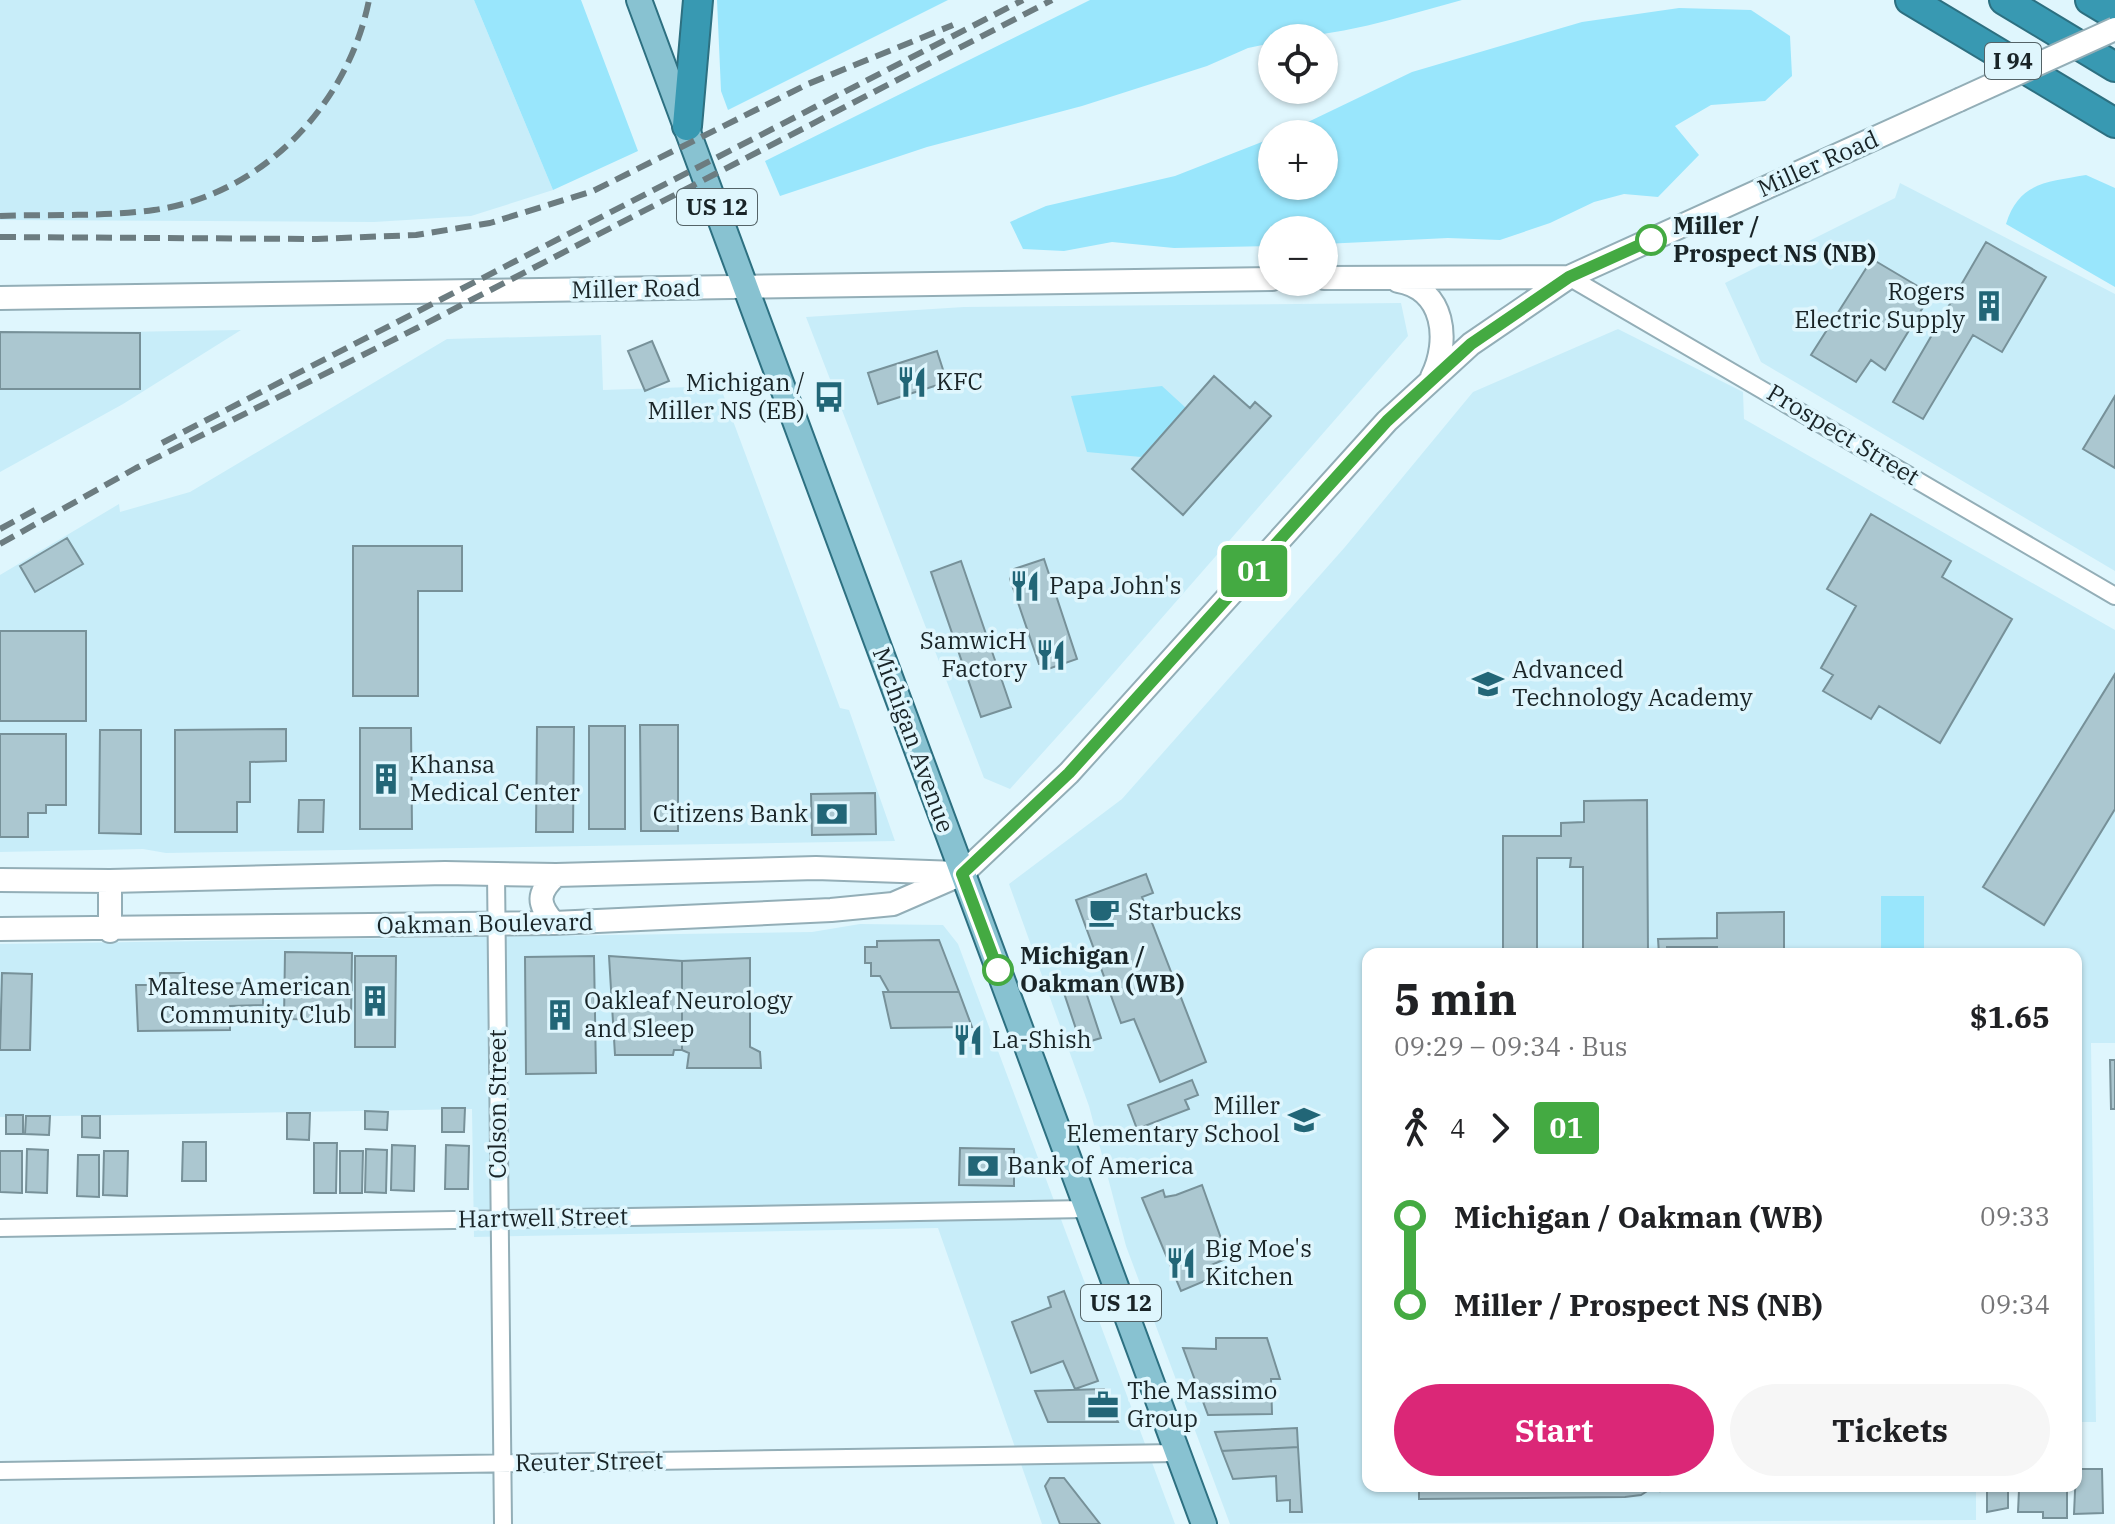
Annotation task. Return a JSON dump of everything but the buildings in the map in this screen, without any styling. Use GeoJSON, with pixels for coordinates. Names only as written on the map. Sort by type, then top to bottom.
{"type":"FeatureCollection","features":[{"type":"Feature","properties":{"kind":"highway"},"geometry":{"type":"LineString","coordinates":[[687,126],[698,0]]}},
{"type":"Feature","properties":{"kind":"highway","name":"I 94"},"geometry":{"type":"LineString","coordinates":[[1910,0],[2115,123]]}},
{"type":"Feature","properties":{"kind":"highway","name":"I 94"},"geometry":{"type":"LineString","coordinates":[[2004,0],[2115,67]]}},
{"type":"Feature","properties":{"kind":"highway"},"geometry":{"type":"LineString","coordinates":[[2090,0],[2115,15]]}},
{"type":"Feature","properties":{"kind":"main road","name":"Michigan Avenue"},"geometry":{"type":"LineString","coordinates":[[639,0],[1204,1524]]}},
{"type":"Feature","properties":{"kind":"street","name":"Miller Road"},"geometry":{"type":"LineString","coordinates":[[1338,278],[1569,277],[2115,29]]}},
{"type":"Feature","properties":{"kind":"street","name":"Oakman Boulevard"},"geometry":{"type":"LineString","coordinates":[[0,929],[110,931],[554,923],[831,910],[893,904],[962,874],[1069,773],[1387,421],[1471,344],[1569,277]]}},
{"type":"Feature","properties":{"kind":"street","name":"Prospect Street"},"geometry":{"type":"LineString","coordinates":[[1569,277],[2115,596]]}},
{"type":"Feature","properties":{"kind":"street"},"geometry":{"type":"LineString","coordinates":[[1381,278],[1413,283],[1431,301],[1442,321],[1444,341],[1430,382]]}},
{"type":"Feature","properties":{"kind":"street","name":"Miller Road"},"geometry":{"type":"LineString","coordinates":[[0,298],[1258,279]]}},
{"type":"Feature","properties":{"kind":"street","name":"Oakman Boulevard"},"geometry":{"type":"LineString","coordinates":[[0,880],[556,875],[816,868],[962,874]]}},
{"type":"Feature","properties":{"kind":"street","name":"Colson Street"},"geometry":{"type":"LineString","coordinates":[[496,874],[503,1524]]}},
{"type":"Feature","properties":{"kind":"street"},"geometry":{"type":"LineString","coordinates":[[554,923],[543,911],[540,898],[544,887],[556,875]]}},
{"type":"Feature","properties":{"kind":"street"},"geometry":{"type":"LineString","coordinates":[[110,881],[110,931]]}},
{"type":"Feature","properties":{"kind":"street","name":"Hartwell Street"},"geometry":{"type":"LineString","coordinates":[[0,1228],[1086,1209]]}},
{"type":"Feature","properties":{"kind":"street","name":"Reuter Street"},"geometry":{"type":"LineString","coordinates":[[0,1471],[1177,1453]]}},
{"type":"Feature","properties":{"kind":"shaded area"},"geometry":{"type":"Polygon","coordinates":[[[0,0],[474,0],[553,190],[471,216],[374,222],[0,220],[0,0]]]}},
{"type":"Feature","properties":{"kind":"shaded area"},"geometry":{"type":"Polygon","coordinates":[[[474,0],[581,0],[638,151],[553,190],[474,0]]]}},
{"type":"Feature","properties":{"kind":"shaded area"},"geometry":{"type":"Polygon","coordinates":[[[717,0],[948,0],[728,110],[721,91],[717,0]]]}},
{"type":"Feature","properties":{"kind":"shaded area"},"geometry":{"type":"Polygon","coordinates":[[[1090,0],[1462,0],[1338,31],[1338,24],[1258,24],[1258,46],[1207,66],[1082,106],[927,147],[780,196],[765,161],[1090,0]]]}},
{"type":"Feature","properties":{"kind":"shaded area"},"geometry":{"type":"Polygon","coordinates":[[[1679,8],[1751,10],[1790,36],[1792,76],[1765,101],[1711,105],[1675,126],[1699,155],[1658,197],[1624,194],[1594,202],[1550,223],[1500,240],[1448,238],[1338,243],[1338,216],[1258,216],[1258,246],[1174,248],[1112,242],[1064,251],[1023,249],[1010,222],[1046,206],[1175,176],[1258,143],[1258,200],[1338,200],[1338,120],[1312,120],[1412,72],[1582,22],[1679,8]]]}},
{"type":"Feature","properties":{"kind":"shaded area"},"geometry":{"type":"Polygon","coordinates":[[[2086,175],[2115,188],[2115,287],[2006,224],[2018,200],[2036,186],[2086,175]]]}},
{"type":"Feature","properties":{"kind":"shaded area"},"geometry":{"type":"Polygon","coordinates":[[[1900,183],[2115,294],[2115,571],[1761,362],[1725,283],[1895,198],[1900,183]]]}},
{"type":"Feature","properties":{"kind":"shaded area"},"geometry":{"type":"Polygon","coordinates":[[[1401,303],[1408,336],[1091,699],[1010,789],[984,778],[806,317],[964,307],[1401,303]]]}},
{"type":"Feature","properties":{"kind":"shaded area"},"geometry":{"type":"Polygon","coordinates":[[[1618,329],[1743,392],[1744,419],[2115,630],[2115,1043],[2091,1043],[2096,1422],[2082,1422],[2082,948],[1362,948],[1362,1492],[1976,1492],[1976,1520],[1230,1524],[1126,1246],[1089,1106],[1009,884],[1122,799],[1345,547],[1473,392],[1618,329]]]}},
{"type":"Feature","properties":{"kind":"shaded area"},"geometry":{"type":"Polygon","coordinates":[[[241,330],[123,404],[0,472],[0,334],[241,330]]]}},
{"type":"Feature","properties":{"kind":"shaded area"},"geometry":{"type":"Polygon","coordinates":[[[601,335],[603,390],[720,386],[840,708],[849,710],[895,841],[166,853],[143,849],[0,852],[0,575],[119,504],[120,512],[190,492],[447,339],[601,335]]]}},
{"type":"Feature","properties":{"kind":"shaded area"},"geometry":{"type":"Polygon","coordinates":[[[1162,386],[1186,408],[1141,457],[1087,452],[1071,396],[1162,386]]]}},
{"type":"Feature","properties":{"kind":"shaded area"},"geometry":{"type":"Polygon","coordinates":[[[1881,896],[1924,896],[1924,948],[1881,948],[1881,896]]]}},
{"type":"Feature","properties":{"kind":"shaded area"},"geometry":{"type":"Polygon","coordinates":[[[860,924],[943,925],[958,944],[1175,1524],[1042,1524],[938,1228],[474,1237],[472,1109],[0,1117],[0,944],[812,932],[860,924]]]}},
{"type":"Feature","properties":{"kind":"railway"},"geometry":{"type":"LineString","coordinates":[[0,216],[154,210],[193,201],[230,186],[264,165],[294,139],[320,109],[342,75],[358,39],[369,0]]}},
{"type":"Feature","properties":{"kind":"railway"},"geometry":{"type":"LineString","coordinates":[[162,443],[1023,0]]}},
{"type":"Feature","properties":{"kind":"railway"},"geometry":{"type":"LineString","coordinates":[[0,544],[136,468],[419,327],[1052,0]]}},
{"type":"Feature","properties":{"kind":"railway"},"geometry":{"type":"LineString","coordinates":[[0,237],[317,239],[416,235],[490,223],[593,191],[808,84],[953,25]]}},
{"type":"Feature","properties":{"kind":"railway"},"geometry":{"type":"LineString","coordinates":[[0,529],[35,510]]}},
{"type":"Feature","properties":{"kind":"bus line","name":"01"},"geometry":{"type":"LineString","coordinates":[[998,970],[962,874],[1069,773],[1387,421],[1471,344],[1569,277],[1651,240]]}},
{"type":"Feature","properties":{"kind":"place","name":"Miller / Prospect NS (NB)"},"geometry":{"type":"Point","coordinates":[1651,240]}},
{"type":"Feature","properties":{"kind":"place","name":"Rogers Electric Supply"},"geometry":{"type":"Point","coordinates":[1989,306]}},
{"type":"Feature","properties":{"kind":"place","name":"KFC"},"geometry":{"type":"Point","coordinates":[912,382]}},
{"type":"Feature","properties":{"kind":"place","name":"Michigan / Miller NS (EB)"},"geometry":{"type":"Point","coordinates":[829,397]}},
{"type":"Feature","properties":{"kind":"place","name":"Papa John's"},"geometry":{"type":"Point","coordinates":[1025,586]}},
{"type":"Feature","properties":{"kind":"place","name":"SamwicH Factory"},"geometry":{"type":"Point","coordinates":[1051,655]}},
{"type":"Feature","properties":{"kind":"place","name":"Advanced Technology Academy"},"geometry":{"type":"Point","coordinates":[1488,684]}},
{"type":"Feature","properties":{"kind":"place","name":"Khansa Medical Center"},"geometry":{"type":"Point","coordinates":[386,779]}},
{"type":"Feature","properties":{"kind":"place","name":"Citizens Bank"},"geometry":{"type":"Point","coordinates":[832,814]}},
{"type":"Feature","properties":{"kind":"place","name":"Starbucks"},"geometry":{"type":"Point","coordinates":[1104,912]}},
{"type":"Feature","properties":{"kind":"place","name":"Michigan / Oakman (WB)"},"geometry":{"type":"Point","coordinates":[998,970]}},
{"type":"Feature","properties":{"kind":"place","name":"Maltese American Community Club"},"geometry":{"type":"Point","coordinates":[375,1001]}},
{"type":"Feature","properties":{"kind":"place","name":"Oakleaf Neurology and Sleep"},"geometry":{"type":"Point","coordinates":[560,1015]}},
{"type":"Feature","properties":{"kind":"place","name":"La-Shish"},"geometry":{"type":"Point","coordinates":[968,1040]}},
{"type":"Feature","properties":{"kind":"place","name":"Miller Elementary School"},"geometry":{"type":"Point","coordinates":[1304,1120]}},
{"type":"Feature","properties":{"kind":"place","name":"Bank of America"},"geometry":{"type":"Point","coordinates":[983,1166]}},
{"type":"Feature","properties":{"kind":"place","name":"Big Moe's Kitchen"},"geometry":{"type":"Point","coordinates":[1181,1263]}},
{"type":"Feature","properties":{"kind":"place","name":"The Massimo Group"},"geometry":{"type":"Point","coordinates":[1103,1405]}}]}
